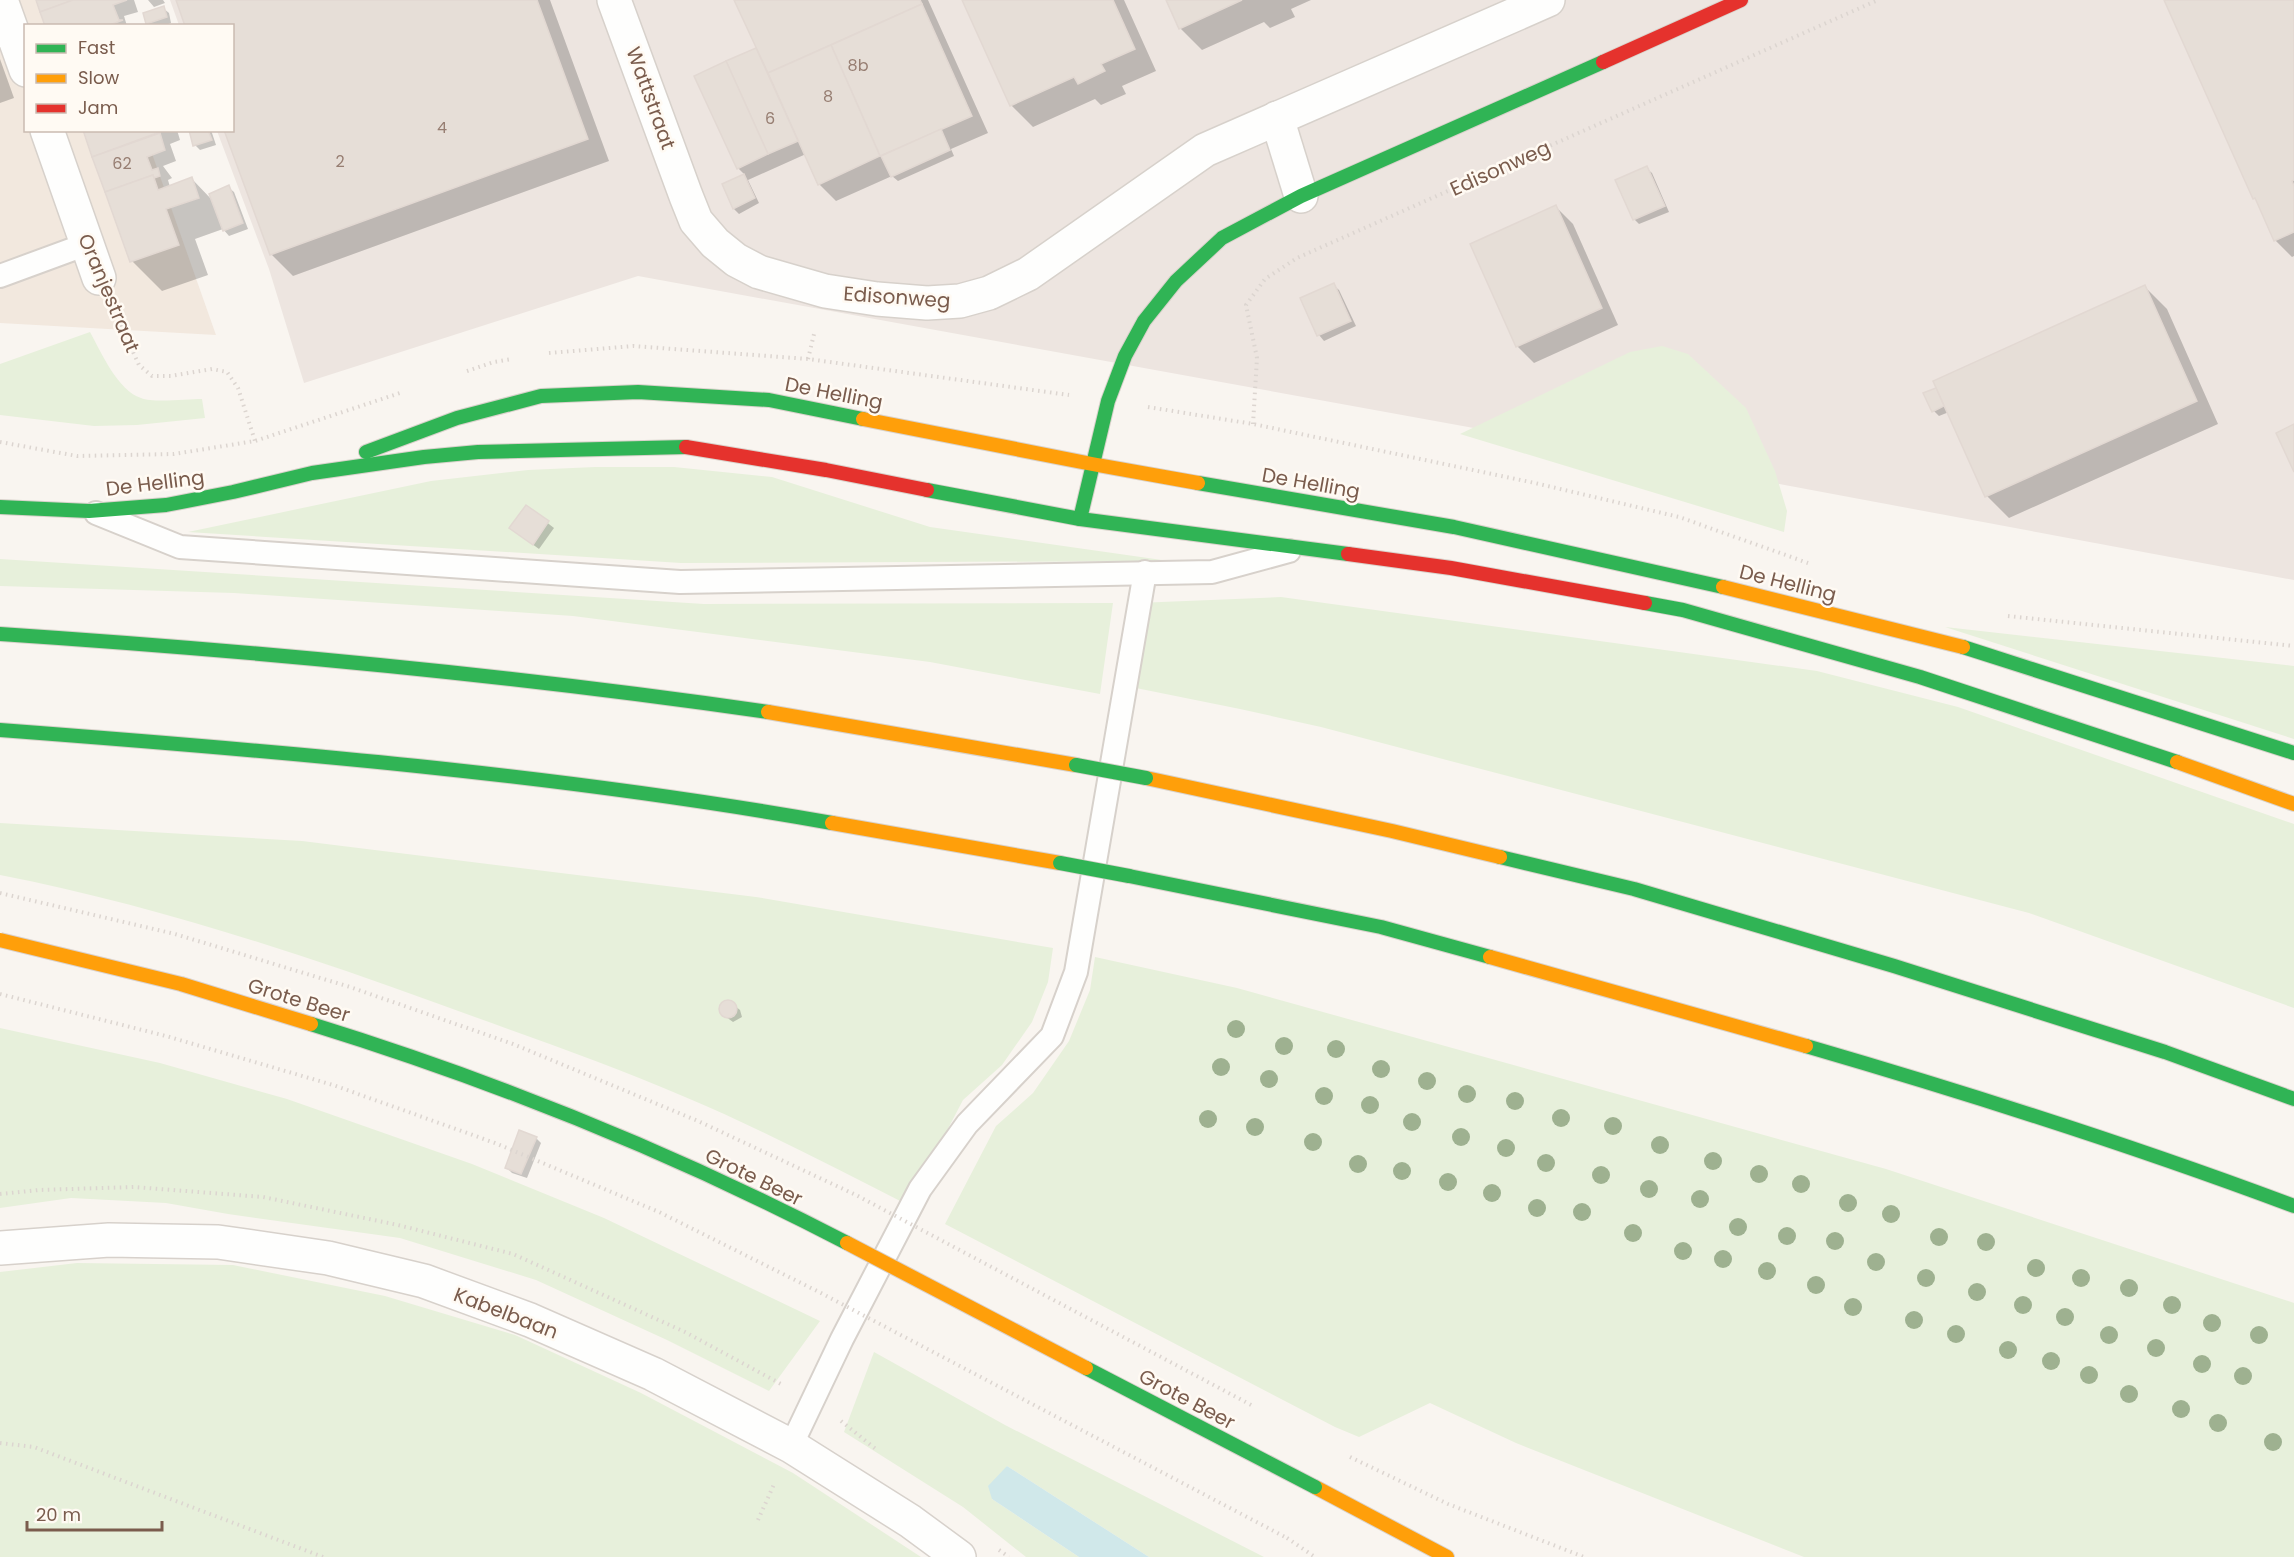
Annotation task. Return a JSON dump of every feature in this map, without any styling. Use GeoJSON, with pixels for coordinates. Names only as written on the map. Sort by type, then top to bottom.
{"type":"FeatureCollection","features":[{"type":"Feature","properties":{"kind":"main road"},"geometry":{"type":"LineString","coordinates":[[1080,519],[1108,401],[1125,356],[1144,321],[1176,281],[1222,238],[1301,195],[1741,0]]}},
{"type":"Feature","properties":{"kind":"main road","name":"De Helling"},"geometry":{"type":"LineString","coordinates":[[312,473],[457,418],[541,396],[638,392],[769,400],[1092,464],[1454,527],[1756,594],[1977,651],[2294,753]]}},
{"type":"Feature","properties":{"kind":"main road","name":"De Helling"},"geometry":{"type":"LineString","coordinates":[[0,507],[89,511],[166,505],[312,473],[424,457],[478,452],[678,446],[826,470],[1080,519],[1451,568],[1683,610],[1920,677],[2133,746],[2294,804]]}},
{"type":"Feature","properties":{"kind":"main road"},"geometry":{"type":"LineString","coordinates":[[0,634],[156,644],[475,674],[733,707],[1146,778],[1392,831],[1634,889],[1894,966],[2154,1049],[2294,1099]]}},
{"type":"Feature","properties":{"kind":"main road"},"geometry":{"type":"LineString","coordinates":[[0,730],[262,750],[525,777],[816,820],[1129,876],[1380,927],[1632,995],[1948,1087],[2224,1180],[2294,1206]]}},
{"type":"Feature","properties":{"kind":"main road","name":"Grote Beer"},"geometry":{"type":"LineString","coordinates":[[0,940],[181,984],[353,1037],[515,1094],[669,1158],[839,1239],[1447,1557]]}},
{"type":"Feature","properties":{"kind":"street"},"geometry":{"type":"LineString","coordinates":[[1,0],[24,64]]}},
{"type":"Feature","properties":{"kind":"street","name":"Wattstraat"},"geometry":{"type":"LineString","coordinates":[[614,0],[686,196]]}},
{"type":"Feature","properties":{"kind":"street","name":"Edisonweg"},"geometry":{"type":"LineString","coordinates":[[686,196],[696,221],[715,243],[736,260],[759,272],[825,291],[877,299],[927,303],[960,301],[989,293],[1028,274],[1205,150],[1548,0]]}},
{"type":"Feature","properties":{"kind":"street"},"geometry":{"type":"LineString","coordinates":[[1276,118],[1301,195]]}},
{"type":"Feature","properties":{"kind":"street","name":"Oranjestraat"},"geometry":{"type":"LineString","coordinates":[[48,132],[99,278]]}},
{"type":"Feature","properties":{"kind":"street","name":"Kabelbaan"},"geometry":{"type":"LineString","coordinates":[[0,1248],[109,1240],[218,1242],[328,1258],[424,1281],[530,1320],[642,1370],[791,1446],[909,1521],[959,1557]]}},
{"type":"Feature","properties":{"kind":"lane"},"geometry":{"type":"LineString","coordinates":[[0,276],[87,244]]}},
{"type":"Feature","properties":{"kind":"lane"},"geometry":{"type":"LineString","coordinates":[[89,511],[180,547],[681,582],[1212,572],[1302,548]]}},
{"type":"Feature","properties":{"kind":"lane"},"geometry":{"type":"LineString","coordinates":[[791,1446],[842,1339],[920,1189],[967,1124],[1052,1036],[1076,972],[1145,572]]}},
{"type":"Feature","properties":{"kind":"path","name":"Edisonweg"},"geometry":{"type":"LineString","coordinates":[[1253,424],[1257,358],[1246,305],[1265,279],[1297,258],[1878,0]]}},
{"type":"Feature","properties":{"kind":"path","name":"Oranjestraat"},"geometry":{"type":"LineString","coordinates":[[99,278],[139,365],[152,376],[171,376],[212,369],[227,372],[238,388],[255,441]]}},
{"type":"Feature","properties":{"kind":"path","name":"De Helling"},"geometry":{"type":"LineString","coordinates":[[1253,424],[1535,483],[1679,517],[1814,565]]}},
{"type":"Feature","properties":{"kind":"path"},"geometry":{"type":"LineString","coordinates":[[1996,615],[2294,646]]}},
{"type":"Feature","properties":{"kind":"path"},"geometry":{"type":"LineString","coordinates":[[0,994],[166,1036],[333,1085],[495,1143],[659,1212],[819,1292],[1287,1538],[1315,1557]]}},
{"type":"Feature","properties":{"kind":"path"},"geometry":{"type":"LineString","coordinates":[[0,1443],[34,1447],[323,1557]]}},
{"type":"Feature","properties":{"kind":"path"},"geometry":{"type":"LineString","coordinates":[[1345,1454],[1448,1504],[1584,1557]]}},
{"type":"Feature","properties":{"kind":"shaded area"},"geometry":{"type":"Polygon","coordinates":[[[0,0],[99,0],[107,24],[24,24],[24,132],[144,132],[216,335],[0,323],[0,0]]]}},
{"type":"Feature","properties":{"kind":"shaded area"},"geometry":{"type":"Polygon","coordinates":[[[170,0],[2294,0],[2294,580],[638,276],[304,383],[269,269],[217,132],[234,132],[234,24],[179,24],[170,0]]]}},
{"type":"Feature","properties":{"kind":"green space"},"geometry":{"type":"Polygon","coordinates":[[[90,332],[111,370],[125,388],[133,394],[153,400],[202,399],[205,418],[137,425],[94,426],[0,415],[0,364],[90,332]]]}},
{"type":"Feature","properties":{"kind":"green space"},"geometry":{"type":"Polygon","coordinates":[[[1662,346],[1688,354],[1746,408],[1775,471],[1787,511],[1784,532],[1460,434],[1630,352],[1662,346]]]}},
{"type":"Feature","properties":{"kind":"green space"},"geometry":{"type":"Polygon","coordinates":[[[674,467],[772,477],[930,527],[1169,561],[681,563],[188,532],[431,481],[528,470],[674,467]]]}},
{"type":"Feature","properties":{"kind":"green space"},"geometry":{"type":"Polygon","coordinates":[[[0,559],[704,604],[1113,603],[1100,694],[930,662],[573,616],[234,593],[0,586],[0,559]]]}},
{"type":"Feature","properties":{"kind":"green space"},"geometry":{"type":"Polygon","coordinates":[[[1281,597],[1817,671],[1958,707],[2294,824],[2294,1008],[2029,913],[1321,727],[1126,686],[1137,603],[1281,597]]]}},
{"type":"Feature","properties":{"kind":"green space"},"geometry":{"type":"Polygon","coordinates":[[[1945,627],[2294,666],[2294,739],[1945,627]]]}},
{"type":"Feature","properties":{"kind":"green space"},"geometry":{"type":"Polygon","coordinates":[[[0,823],[302,841],[756,897],[1053,948],[1048,982],[1032,1022],[1002,1065],[963,1100],[908,1205],[713,1109],[532,1037],[331,966],[222,931],[111,900],[0,875],[0,823]]]}},
{"type":"Feature","properties":{"kind":"green space"},"geometry":{"type":"Polygon","coordinates":[[[1095,957],[1237,988],[1886,1169],[2294,1303],[2294,1557],[1804,1557],[1516,1443],[1430,1403],[1359,1437],[1335,1427],[945,1224],[996,1126],[1033,1093],[1069,1041],[1090,990],[1095,957]]]}},
{"type":"Feature","properties":{"kind":"green space"},"geometry":{"type":"Polygon","coordinates":[[[0,1028],[160,1063],[287,1099],[472,1164],[604,1218],[820,1321],[769,1391],[667,1340],[536,1280],[400,1238],[166,1203],[71,1198],[0,1208],[0,1028]]]}},
{"type":"Feature","properties":{"kind":"green space"},"geometry":{"type":"Polygon","coordinates":[[[77,1263],[233,1265],[385,1296],[515,1335],[641,1393],[793,1473],[921,1557],[0,1557],[0,1272],[77,1263]]]}},
{"type":"Feature","properties":{"kind":"green space"},"geometry":{"type":"Polygon","coordinates":[[[874,1352],[1005,1425],[1264,1557],[1149,1557],[1007,1466],[992,1499],[1079,1557],[1026,1557],[963,1507],[844,1432],[874,1352]]]}},
{"type":"Feature","properties":{"kind":"water"},"geometry":{"type":"Polygon","coordinates":[[[1007,1466],[1149,1557],[1079,1557],[992,1499],[988,1486],[1007,1466]]]}},
{"type":"Feature","properties":{"kind":"building"},"geometry":{"type":"Polygon","coordinates":[[[36,0],[73,0],[40,12],[36,0]]]}},
{"type":"Feature","properties":{"kind":"building"},"geometry":{"type":"Polygon","coordinates":[[[73,0],[127,0],[113,5],[119,20],[123,20],[112,24],[44,24],[40,12],[73,0]]]}},
{"type":"Feature","properties":{"kind":"building"},"geometry":{"type":"Polygon","coordinates":[[[176,0],[537,0],[588,139],[270,255],[225,132],[234,132],[234,24],[184,24],[176,0]]]}},
{"type":"Feature","properties":{"kind":"building"},"geometry":{"type":"Polygon","coordinates":[[[734,0],[920,0],[922,4],[768,73],[734,0]]]}},
{"type":"Feature","properties":{"kind":"building"},"geometry":{"type":"Polygon","coordinates":[[[962,0],[1113,0],[1135,49],[1101,64],[1105,71],[1078,84],[1074,77],[1010,106],[962,0]]]}},
{"type":"Feature","properties":{"kind":"building"},"geometry":{"type":"Polygon","coordinates":[[[1166,0],[1242,0],[1179,29],[1166,0]]]}},
{"type":"Feature","properties":{"kind":"building"},"geometry":{"type":"Polygon","coordinates":[[[2164,0],[2294,0],[2294,180],[2292,181],[2294,186],[2294,232],[2274,241],[2164,0]]]}},
{"type":"Feature","properties":{"kind":"building"},"geometry":{"type":"Polygon","coordinates":[[[922,4],[972,116],[880,156],[831,45],[922,4]]]}},
{"type":"Feature","properties":{"kind":"building"},"geometry":{"type":"Polygon","coordinates":[[[164,6],[167,17],[146,24],[143,13],[164,6]]]}},
{"type":"Feature","properties":{"kind":"building"},"geometry":{"type":"Polygon","coordinates":[[[831,45],[880,156],[818,185],[768,73],[831,45]]]}},
{"type":"Feature","properties":{"kind":"building"},"geometry":{"type":"Polygon","coordinates":[[[756,48],[798,141],[768,154],[726,61],[756,48]]]}},
{"type":"Feature","properties":{"kind":"building"},"geometry":{"type":"Polygon","coordinates":[[[726,61],[768,154],[737,169],[694,76],[726,61]]]}},
{"type":"Feature","properties":{"kind":"building"},"geometry":{"type":"Polygon","coordinates":[[[941,129],[950,150],[891,177],[881,156],[941,129]]]}},
{"type":"Feature","properties":{"kind":"building"},"geometry":{"type":"Polygon","coordinates":[[[84,132],[160,132],[92,157],[84,132]]]}},
{"type":"Feature","properties":{"kind":"building"},"geometry":{"type":"Polygon","coordinates":[[[190,132],[209,132],[212,140],[193,146],[190,132]]]}},
{"type":"Feature","properties":{"kind":"building"},"geometry":{"type":"Polygon","coordinates":[[[160,133],[165,150],[147,157],[152,170],[158,168],[160,176],[154,178],[153,175],[105,192],[92,157],[160,133]]]}},
{"type":"Feature","properties":{"kind":"building"},"geometry":{"type":"Polygon","coordinates":[[[1647,166],[1665,206],[1633,220],[1615,180],[1647,166]]]}},
{"type":"Feature","properties":{"kind":"building"},"geometry":{"type":"Polygon","coordinates":[[[744,174],[755,198],[733,209],[722,184],[744,174]]]}},
{"type":"Feature","properties":{"kind":"building"},"geometry":{"type":"Polygon","coordinates":[[[153,175],[158,190],[192,177],[199,198],[166,209],[179,245],[130,262],[105,192],[153,175]]]}},
{"type":"Feature","properties":{"kind":"building"},"geometry":{"type":"Polygon","coordinates":[[[229,185],[243,223],[223,231],[209,194],[229,185]]]}},
{"type":"Feature","properties":{"kind":"building"},"geometry":{"type":"Polygon","coordinates":[[[1556,205],[1602,308],[1516,347],[1470,244],[1556,205]]]}},
{"type":"Feature","properties":{"kind":"building"},"geometry":{"type":"Polygon","coordinates":[[[1334,283],[1351,321],[1317,336],[1300,298],[1334,283]]]}},
{"type":"Feature","properties":{"kind":"building"},"geometry":{"type":"Polygon","coordinates":[[[2145,285],[2197,401],[1985,497],[1933,381],[2145,285]]]}},
{"type":"Feature","properties":{"kind":"building"},"geometry":{"type":"Polygon","coordinates":[[[1936,388],[1944,406],[1932,412],[1923,393],[1936,388]]]}},
{"type":"Feature","properties":{"kind":"building"},"geometry":{"type":"Polygon","coordinates":[[[2294,424],[2294,472],[2276,433],[2294,424]]]}},
{"type":"Feature","properties":{"kind":"building"},"geometry":{"type":"Polygon","coordinates":[[[526,505],[549,521],[533,545],[509,528],[526,505]]]}},
{"type":"Feature","properties":{"kind":"building"},"geometry":{"type":"Polygon","coordinates":[[[728,1000],[734,1003],[737,1009],[734,1015],[728,1018],[722,1015],[719,1009],[722,1003],[728,1000]]]}},
{"type":"Feature","properties":{"kind":"building"},"geometry":{"type":"Polygon","coordinates":[[[519,1130],[537,1137],[521,1174],[505,1168],[519,1130]]]}},
{"type":"Feature","properties":{"kind":"traffic: fast"},"geometry":{"type":"LineString","coordinates":[[1080,519],[1108,401],[1125,356],[1144,321],[1176,281],[1222,238],[1301,196],[1603,62]]}},
{"type":"Feature","properties":{"kind":"traffic: fast"},"geometry":{"type":"LineString","coordinates":[[366,452],[457,418],[541,396],[638,392],[769,400],[863,419]]}},
{"type":"Feature","properties":{"kind":"traffic: fast"},"geometry":{"type":"LineString","coordinates":[[0,507],[89,511],[166,505],[312,473],[424,457],[478,452],[686,447]]}},
{"type":"Feature","properties":{"kind":"traffic: fast"},"geometry":{"type":"LineString","coordinates":[[1198,483],[1454,527],[1723,587]]}},
{"type":"Feature","properties":{"kind":"traffic: fast"},"geometry":{"type":"LineString","coordinates":[[927,490],[1080,519],[1348,554]]}},
{"type":"Feature","properties":{"kind":"traffic: fast"},"geometry":{"type":"LineString","coordinates":[[1645,603],[1683,610],[1920,677],[2177,762]]}},
{"type":"Feature","properties":{"kind":"traffic: fast"},"geometry":{"type":"LineString","coordinates":[[0,634],[193,648],[385,666],[577,687],[768,712]]}},
{"type":"Feature","properties":{"kind":"traffic: fast"},"geometry":{"type":"LineString","coordinates":[[1963,647],[2294,753]]}},
{"type":"Feature","properties":{"kind":"traffic: fast"},"geometry":{"type":"LineString","coordinates":[[0,730],[209,746],[417,766],[625,791],[832,823]]}},
{"type":"Feature","properties":{"kind":"traffic: fast"},"geometry":{"type":"LineString","coordinates":[[1076,765],[1146,778]]}},
{"type":"Feature","properties":{"kind":"traffic: fast"},"geometry":{"type":"LineString","coordinates":[[1500,857],[1634,889],[1894,966],[2165,1052],[2294,1099]]}},
{"type":"Feature","properties":{"kind":"traffic: fast"},"geometry":{"type":"LineString","coordinates":[[1060,863],[1129,876]]}},
{"type":"Feature","properties":{"kind":"traffic: fast"},"geometry":{"type":"LineString","coordinates":[[1129,876],[1381,927],[1490,957]]}},
{"type":"Feature","properties":{"kind":"traffic: fast"},"geometry":{"type":"LineString","coordinates":[[311,1024],[448,1070],[584,1122],[717,1179],[847,1243]]}},
{"type":"Feature","properties":{"kind":"traffic: fast"},"geometry":{"type":"LineString","coordinates":[[1806,1046],[2052,1122],[2173,1162],[2294,1206]]}},
{"type":"Feature","properties":{"kind":"traffic: fast"},"geometry":{"type":"LineString","coordinates":[[1086,1368],[1315,1487]]}},
{"type":"Feature","properties":{"kind":"traffic: slow"},"geometry":{"type":"LineString","coordinates":[[863,419],[1198,483]]}},
{"type":"Feature","properties":{"kind":"traffic: slow"},"geometry":{"type":"LineString","coordinates":[[1723,587],[1963,647]]}},
{"type":"Feature","properties":{"kind":"traffic: slow"},"geometry":{"type":"LineString","coordinates":[[768,712],[1076,765]]}},
{"type":"Feature","properties":{"kind":"traffic: slow"},"geometry":{"type":"LineString","coordinates":[[2177,762],[2294,804]]}},
{"type":"Feature","properties":{"kind":"traffic: slow"},"geometry":{"type":"LineString","coordinates":[[1146,778],[1392,831],[1500,857]]}},
{"type":"Feature","properties":{"kind":"traffic: slow"},"geometry":{"type":"LineString","coordinates":[[832,823],[1060,863]]}},
{"type":"Feature","properties":{"kind":"traffic: slow"},"geometry":{"type":"LineString","coordinates":[[0,940],[181,984],[311,1024]]}},
{"type":"Feature","properties":{"kind":"traffic: slow"},"geometry":{"type":"LineString","coordinates":[[1490,957],[1806,1046]]}},
{"type":"Feature","properties":{"kind":"traffic: slow"},"geometry":{"type":"LineString","coordinates":[[847,1243],[1086,1368]]}},
{"type":"Feature","properties":{"kind":"traffic: slow"},"geometry":{"type":"LineString","coordinates":[[1315,1487],[1447,1557]]}},
{"type":"Feature","properties":{"kind":"traffic: jam"},"geometry":{"type":"LineString","coordinates":[[1603,62],[1741,0]]}},
{"type":"Feature","properties":{"kind":"traffic: jam"},"geometry":{"type":"LineString","coordinates":[[686,447],[826,470],[927,490]]}},
{"type":"Feature","properties":{"kind":"traffic: jam"},"geometry":{"type":"LineString","coordinates":[[1348,554],[1451,568],[1645,603]]}}]}
